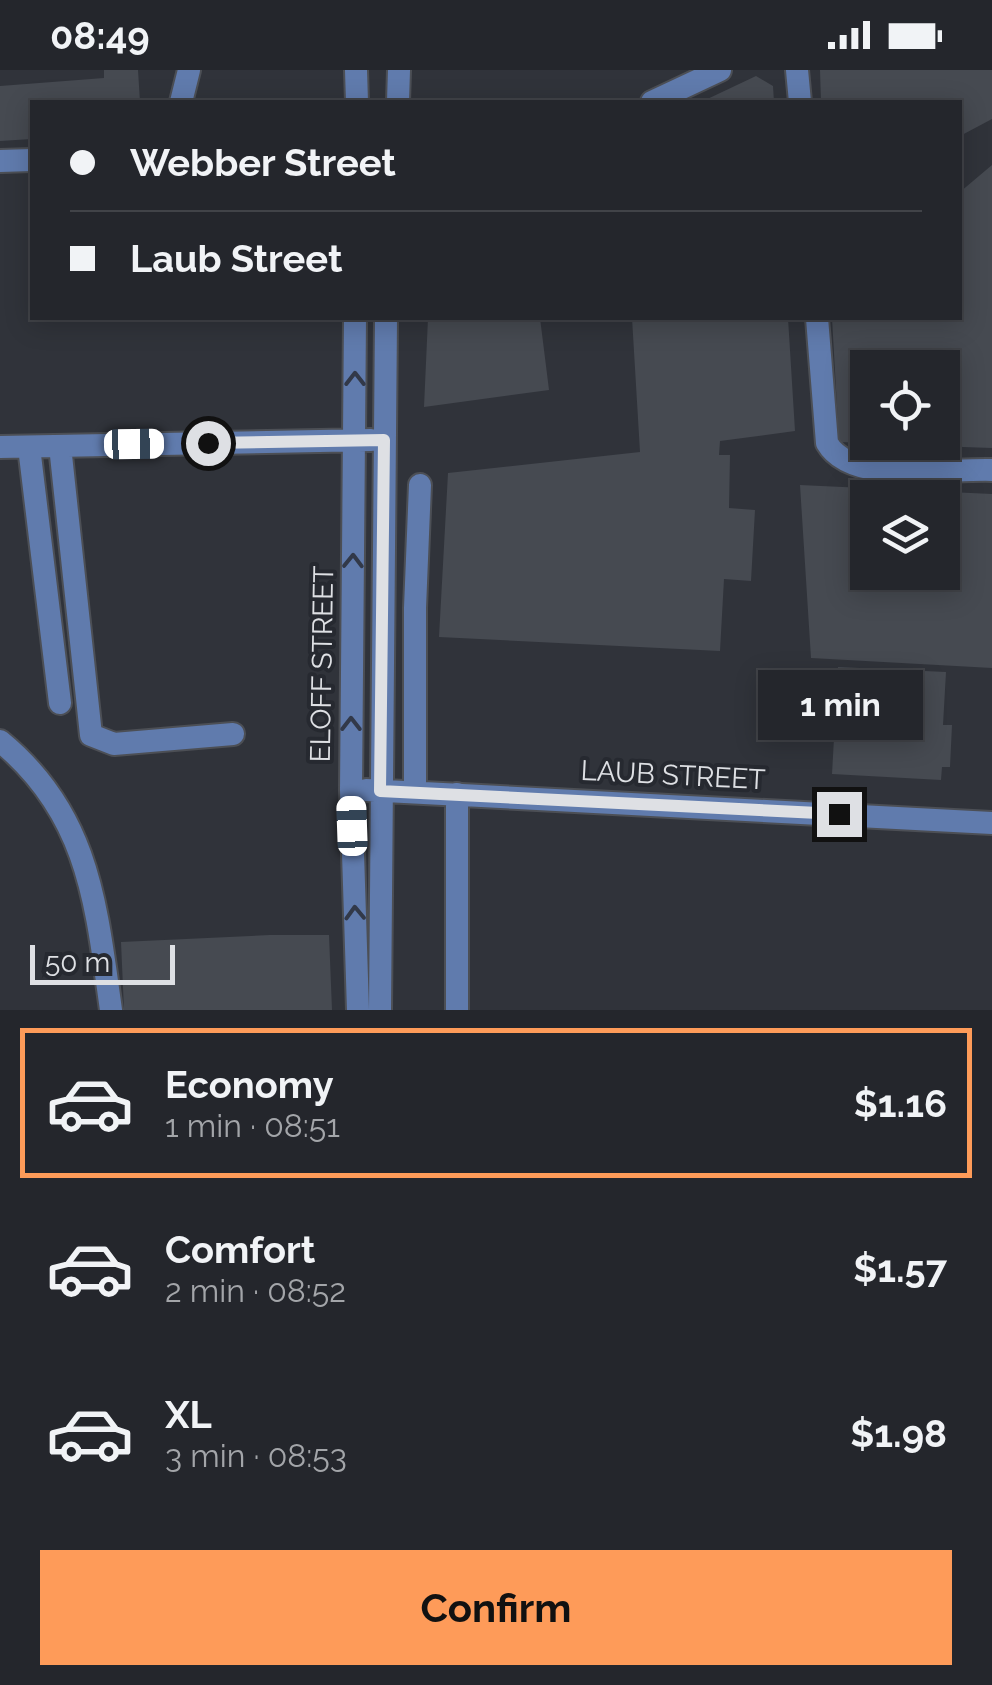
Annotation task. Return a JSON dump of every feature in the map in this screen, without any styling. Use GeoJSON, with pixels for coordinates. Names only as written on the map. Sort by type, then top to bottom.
{"type":"FeatureCollection","features":[{"type":"Feature","properties":{"kind":"street"},"geometry":{"type":"LineString","coordinates":[[182,100],[190,70]]}},
{"type":"Feature","properties":{"kind":"street"},"geometry":{"type":"LineString","coordinates":[[356,70],[357,100]]}},
{"type":"Feature","properties":{"kind":"street"},"geometry":{"type":"LineString","coordinates":[[398,100],[399,70]]}},
{"type":"Feature","properties":{"kind":"street"},"geometry":{"type":"LineString","coordinates":[[656,100],[720,70]]}},
{"type":"Feature","properties":{"kind":"street"},"geometry":{"type":"LineString","coordinates":[[798,70],[800,100]]}},
{"type":"Feature","properties":{"kind":"street"},"geometry":{"type":"LineString","coordinates":[[0,160],[30,160]]}},
{"type":"Feature","properties":{"kind":"street","name":"ELOFF STREET"},"geometry":{"type":"LineString","coordinates":[[356,320],[351,790],[358,1010]]}},
{"type":"Feature","properties":{"kind":"street"},"geometry":{"type":"LineString","coordinates":[[380,1010],[386,320]]}},
{"type":"Feature","properties":{"kind":"street"},"geometry":{"type":"LineString","coordinates":[[817,320],[827,443],[835,457],[858,467],[992,470]]}},
{"type":"Feature","properties":{"kind":"street"},"geometry":{"type":"LineString","coordinates":[[0,448],[384,440]]}},
{"type":"Feature","properties":{"kind":"street"},"geometry":{"type":"LineString","coordinates":[[60,446],[91,734],[114,744],[233,734]]}},
{"type":"Feature","properties":{"kind":"street"},"geometry":{"type":"LineString","coordinates":[[30,447],[60,703]]}},
{"type":"Feature","properties":{"kind":"street"},"geometry":{"type":"LineString","coordinates":[[415,792],[414,608],[420,485]]}},
{"type":"Feature","properties":{"kind":"street"},"geometry":{"type":"LineString","coordinates":[[0,741],[56,800],[81,848],[95,898],[110,1010]]}},
{"type":"Feature","properties":{"kind":"street","name":"LAUB STREET"},"geometry":{"type":"LineString","coordinates":[[351,790],[992,822]]}},
{"type":"Feature","properties":{"kind":"street"},"geometry":{"type":"LineString","coordinates":[[456,1010],[457,794]]}},
{"type":"Feature","properties":{"kind":"building"},"geometry":{"type":"Polygon","coordinates":[[[104,70],[138,70],[140,100],[30,100],[30,139],[0,141],[0,86],[104,78],[104,70]]]}},
{"type":"Feature","properties":{"kind":"building"},"geometry":{"type":"Polygon","coordinates":[[[820,70],[992,70],[992,119],[962,135],[962,100],[821,100],[820,70]]]}},
{"type":"Feature","properties":{"kind":"building"},"geometry":{"type":"Polygon","coordinates":[[[756,76],[773,86],[774,100],[705,100],[756,76]]]}},
{"type":"Feature","properties":{"kind":"building"},"geometry":{"type":"Polygon","coordinates":[[[992,165],[992,448],[960,447],[960,350],[850,350],[850,442],[839,442],[832,320],[962,320],[962,190],[992,165]]]}},
{"type":"Feature","properties":{"kind":"building"},"geometry":{"type":"Polygon","coordinates":[[[428,320],[540,320],[549,390],[424,407],[428,320]]]}},
{"type":"Feature","properties":{"kind":"building"},"geometry":{"type":"Polygon","coordinates":[[[632,320],[788,320],[795,431],[720,441],[719,455],[730,455],[729,508],[755,510],[751,581],[724,579],[720,651],[439,637],[448,473],[640,452],[632,320]]]}},
{"type":"Feature","properties":{"kind":"building"},"geometry":{"type":"Polygon","coordinates":[[[800,485],[850,487],[850,590],[960,590],[960,492],[992,494],[992,668],[811,658],[800,485]]]}},
{"type":"Feature","properties":{"kind":"building"},"geometry":{"type":"Polygon","coordinates":[[[838,667],[946,672],[943,725],[952,725],[950,767],[942,767],[941,780],[832,774],[838,667]]]}},
{"type":"Feature","properties":{"kind":"building"},"geometry":{"type":"Polygon","coordinates":[[[329,935],[332,1010],[124,1010],[121,942],[329,935]]]}},
{"type":"Feature","properties":{"kind":"route"},"geometry":{"type":"LineString","coordinates":[[208,443],[384,440],[380,791],[839,814]]}}]}
